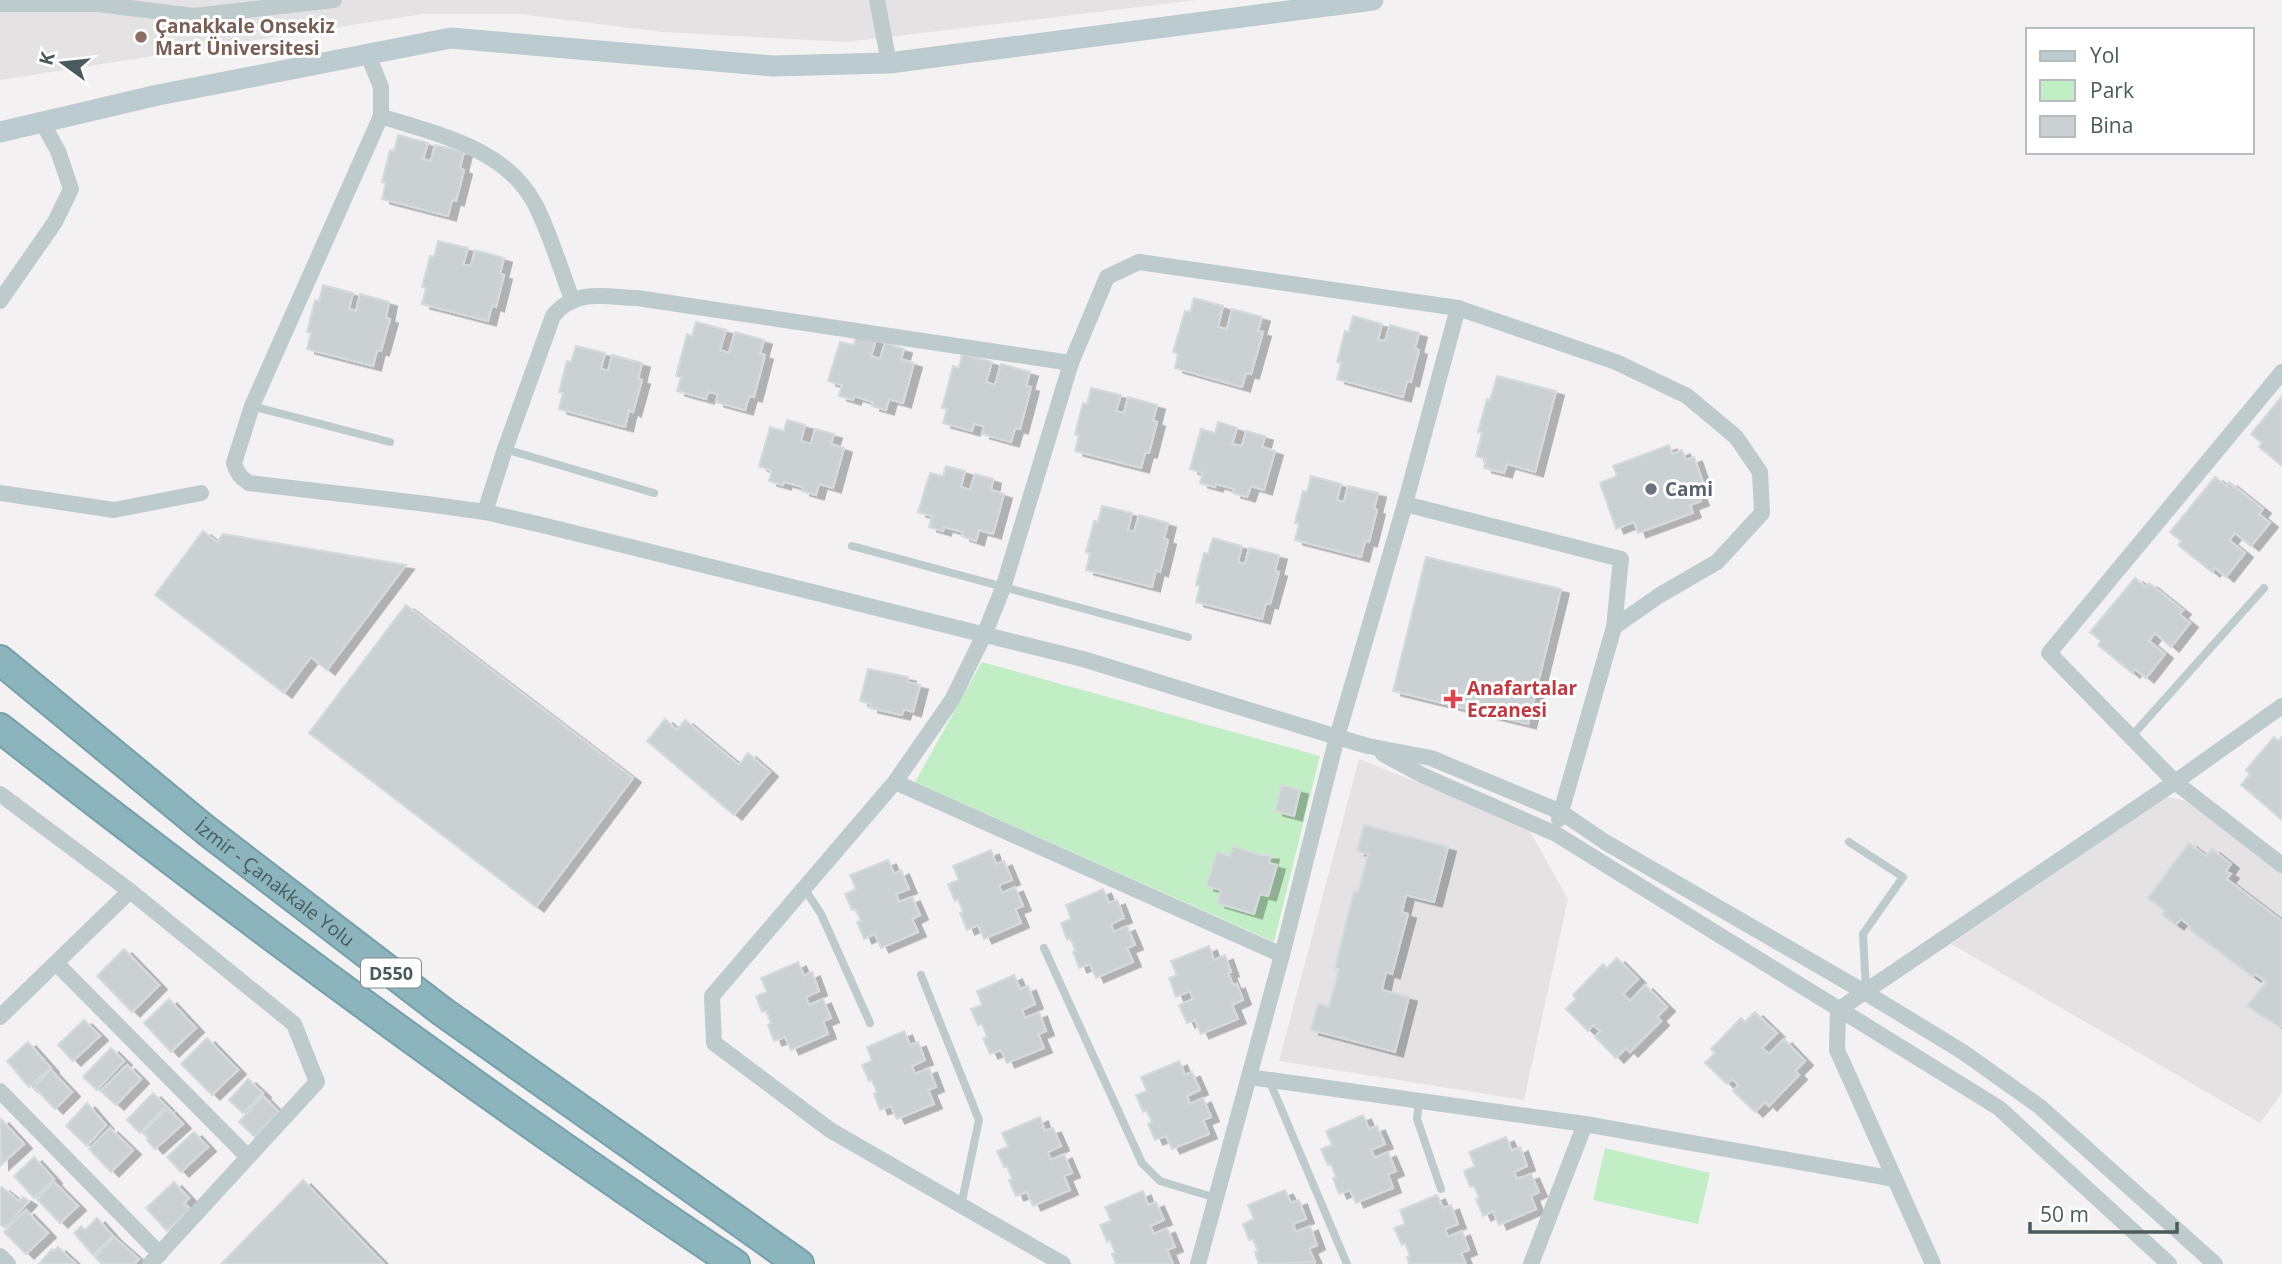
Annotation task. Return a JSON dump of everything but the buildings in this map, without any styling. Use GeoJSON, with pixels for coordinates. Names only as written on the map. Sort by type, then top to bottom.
{"type":"FeatureCollection","features":[{"type":"Feature","properties":{"kind":"highway","name":"İzmir - Çanakkale Yolu"},"geometry":{"type":"LineString","coordinates":[[0,660],[207,831],[443,1012],[799,1264]]}},
{"type":"Feature","properties":{"kind":"highway","name":"D550"},"geometry":{"type":"LineString","coordinates":[[0,728],[180,869],[420,1045],[735,1264]]}},
{"type":"Feature","properties":{"kind":"street"},"geometry":{"type":"LineString","coordinates":[[0,4],[98,4],[194,16],[334,0]]}},
{"type":"Feature","properties":{"kind":"street"},"geometry":{"type":"LineString","coordinates":[[877,0],[889,64]]}},
{"type":"Feature","properties":{"kind":"street"},"geometry":{"type":"LineString","coordinates":[[0,132],[158,95],[451,38],[773,66],[889,64],[1373,0]]}},
{"type":"Feature","properties":{"kind":"street"},"geometry":{"type":"LineString","coordinates":[[368,55],[381,87],[381,116],[252,406],[234,463],[237,472],[249,483],[485,512],[542,525],[1083,659],[1368,746],[1431,758],[1561,812],[1605,842],[1963,1052],[2039,1106],[2215,1264]]}},
{"type":"Feature","properties":{"kind":"street"},"geometry":{"type":"LineString","coordinates":[[381,116],[476,149],[509,171],[535,205],[572,299]]}},
{"type":"Feature","properties":{"kind":"street"},"geometry":{"type":"LineString","coordinates":[[0,301],[55,222],[71,189],[58,151],[42,122]]}},
{"type":"Feature","properties":{"kind":"street"},"geometry":{"type":"LineString","coordinates":[[1063,1264],[830,1130],[714,1043],[712,996],[895,782],[952,700],[984,635],[1003,588],[1071,363],[1107,277],[1139,262],[1458,309],[1616,362],[1687,396],[1736,437],[1760,472],[1762,513],[1717,562],[1660,595],[1614,627]]}},
{"type":"Feature","properties":{"kind":"street"},"geometry":{"type":"LineString","coordinates":[[485,512],[553,316],[572,299],[585,296],[637,298],[1071,363]]}},
{"type":"Feature","properties":{"kind":"street"},"geometry":{"type":"LineString","coordinates":[[1198,1264],[1282,955],[1337,737],[1458,309]]}},
{"type":"Feature","properties":{"kind":"street"},"geometry":{"type":"LineString","coordinates":[[2282,372],[2049,653],[2175,782],[2282,865]]}},
{"type":"Feature","properties":{"kind":"street"},"geometry":{"type":"LineString","coordinates":[[0,493],[114,510],[201,493]]}},
{"type":"Feature","properties":{"kind":"street"},"geometry":{"type":"LineString","coordinates":[[1405,504],[1621,559],[1614,627],[1556,834]]}},
{"type":"Feature","properties":{"kind":"street"},"geometry":{"type":"LineString","coordinates":[[1838,1010],[2280,710]]}},
{"type":"Feature","properties":{"kind":"street"},"geometry":{"type":"LineString","coordinates":[[1368,746],[1423,776],[1556,834],[1999,1108],[2169,1264]]}},
{"type":"Feature","properties":{"kind":"street"},"geometry":{"type":"LineString","coordinates":[[895,782],[1282,955]]}},
{"type":"Feature","properties":{"kind":"street"},"geometry":{"type":"LineString","coordinates":[[0,794],[130,891],[294,1024],[317,1082],[155,1259],[0,1091]]}},
{"type":"Feature","properties":{"kind":"street"},"geometry":{"type":"LineString","coordinates":[[0,1017],[130,891]]}},
{"type":"Feature","properties":{"kind":"street"},"geometry":{"type":"LineString","coordinates":[[56,963],[248,1157]]}},
{"type":"Feature","properties":{"kind":"street"},"geometry":{"type":"LineString","coordinates":[[1838,1010],[1838,1050],[1933,1264]]}},
{"type":"Feature","properties":{"kind":"street"},"geometry":{"type":"LineString","coordinates":[[1249,1077],[1585,1124],[1895,1179]]}},
{"type":"Feature","properties":{"kind":"street"},"geometry":{"type":"LineString","coordinates":[[1531,1264],[1585,1124]]}},
{"type":"Feature","properties":{"kind":"street"},"geometry":{"type":"LineString","coordinates":[[0,1256],[8,1264]]}},
{"type":"Feature","properties":{"kind":"lane"},"geometry":{"type":"LineString","coordinates":[[252,406],[390,442]]}},
{"type":"Feature","properties":{"kind":"lane"},"geometry":{"type":"LineString","coordinates":[[505,449],[654,493]]}},
{"type":"Feature","properties":{"kind":"lane"},"geometry":{"type":"LineString","coordinates":[[852,546],[1188,637]]}},
{"type":"Feature","properties":{"kind":"lane"},"geometry":{"type":"LineString","coordinates":[[2131,737],[2264,588]]}},
{"type":"Feature","properties":{"kind":"lane"},"geometry":{"type":"LineString","coordinates":[[1849,842],[1902,877],[1863,934],[1866,993]]}},
{"type":"Feature","properties":{"kind":"lane"},"geometry":{"type":"LineString","coordinates":[[804,888],[821,914],[870,1023]]}},
{"type":"Feature","properties":{"kind":"lane"},"geometry":{"type":"LineString","coordinates":[[1044,948],[1142,1163],[1160,1181],[1216,1198]]}},
{"type":"Feature","properties":{"kind":"lane"},"geometry":{"type":"LineString","coordinates":[[921,975],[979,1120],[961,1206]]}},
{"type":"Feature","properties":{"kind":"lane"},"geometry":{"type":"LineString","coordinates":[[1269,1080],[1347,1264]]}},
{"type":"Feature","properties":{"kind":"lane"},"geometry":{"type":"LineString","coordinates":[[1419,1101],[1417,1119],[1441,1189]]}},
{"type":"Feature","properties":{"kind":"shaded area","name":"Çanakkale Onsekiz Mart Üniversitesi"},"geometry":{"type":"Polygon","coordinates":[[[0,0],[1197,0],[846,42],[663,32],[520,14],[423,14],[0,80],[0,0]]]}},
{"type":"Feature","properties":{"kind":"shaded area"},"geometry":{"type":"Polygon","coordinates":[[[1359,759],[1527,826],[1568,899],[1524,1100],[1279,1061],[1359,759]]]}},
{"type":"Feature","properties":{"kind":"shaded area"},"geometry":{"type":"Polygon","coordinates":[[[2167,797],[2194,802],[2282,873],[2282,1092],[2260,1123],[1951,944],[2167,797]]]}},
{"type":"Feature","properties":{"kind":"green space"},"geometry":{"type":"Polygon","coordinates":[[[982,662],[1320,756],[1274,942],[915,782],[982,662]]]}},
{"type":"Feature","properties":{"kind":"green space"},"geometry":{"type":"Polygon","coordinates":[[[1605,1148],[1710,1173],[1698,1224],[1593,1200],[1605,1148]]]}},
{"type":"Feature","properties":{"kind":"place","name":"Çanakkale Onsekiz Mart Üniversitesi"},"geometry":{"type":"Point","coordinates":[141,37]}},
{"type":"Feature","properties":{"kind":"place","name":"Cami"},"geometry":{"type":"Point","coordinates":[1651,489]}},
{"type":"Feature","properties":{"kind":"place","name":"Anafartalar Eczanesi"},"geometry":{"type":"Point","coordinates":[1453,699]}}]}
